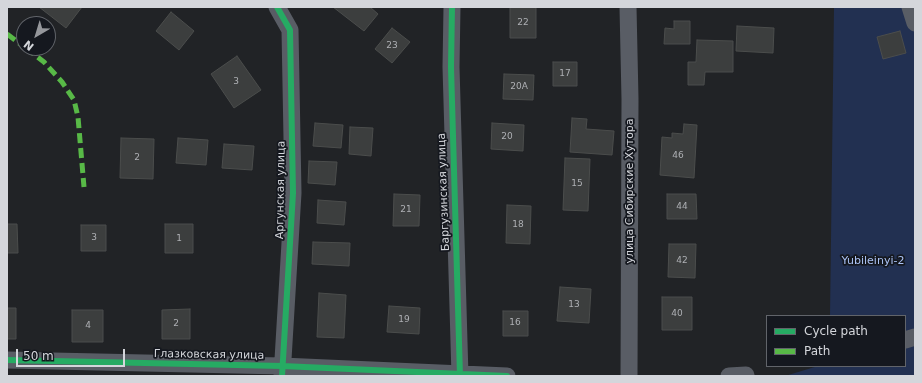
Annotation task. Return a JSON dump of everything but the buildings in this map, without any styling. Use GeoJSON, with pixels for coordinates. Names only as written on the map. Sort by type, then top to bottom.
{"type":"FeatureCollection","features":[{"type":"Feature","properties":{"kind":"street","name":"Аргунская улица"},"geometry":{"type":"LineString","coordinates":[[277,7],[290,30],[293,177],[282,371]]}},
{"type":"Feature","properties":{"kind":"street","name":"Баргузинская улица"},"geometry":{"type":"LineString","coordinates":[[452,7],[450,67],[460,375]]}},
{"type":"Feature","properties":{"kind":"street","name":"улица Сибирские Хутора"},"geometry":{"type":"LineString","coordinates":[[628,7],[630,98],[629,376]]}},
{"type":"Feature","properties":{"kind":"street"},"geometry":{"type":"LineString","coordinates":[[910,7],[915,23]]}},
{"type":"Feature","properties":{"kind":"street","name":"Глазковская улица"},"geometry":{"type":"LineString","coordinates":[[7,360],[282,371],[507,376]]}},
{"type":"Feature","properties":{"kind":"street"},"geometry":{"type":"LineString","coordinates":[[729,376],[746,375]]}},
{"type":"Feature","properties":{"kind":"green space","name":"Yubileinyi-2"},"geometry":{"type":"Polygon","coordinates":[[[834,7],[915,7],[915,376],[785,376],[815,367],[906,367],[906,315],[830,315],[834,7]]]}},
{"type":"Feature","properties":{"kind":"marked path"},"geometry":{"type":"LineString","coordinates":[[7,34],[16,41]]}},
{"type":"Feature","properties":{"kind":"marked path"},"geometry":{"type":"LineString","coordinates":[[36,56],[44,62],[62,82],[74,100],[78,117],[84,187]]}},
{"type":"Feature","properties":{"kind":"cycle path"},"geometry":{"type":"LineString","coordinates":[[277,7],[290,30],[293,193],[282,376]]}},
{"type":"Feature","properties":{"kind":"cycle path"},"geometry":{"type":"LineString","coordinates":[[452,7],[451,67],[460,376]]}},
{"type":"Feature","properties":{"kind":"cycle path"},"geometry":{"type":"LineString","coordinates":[[7,360],[282,366],[507,376]]}}]}
